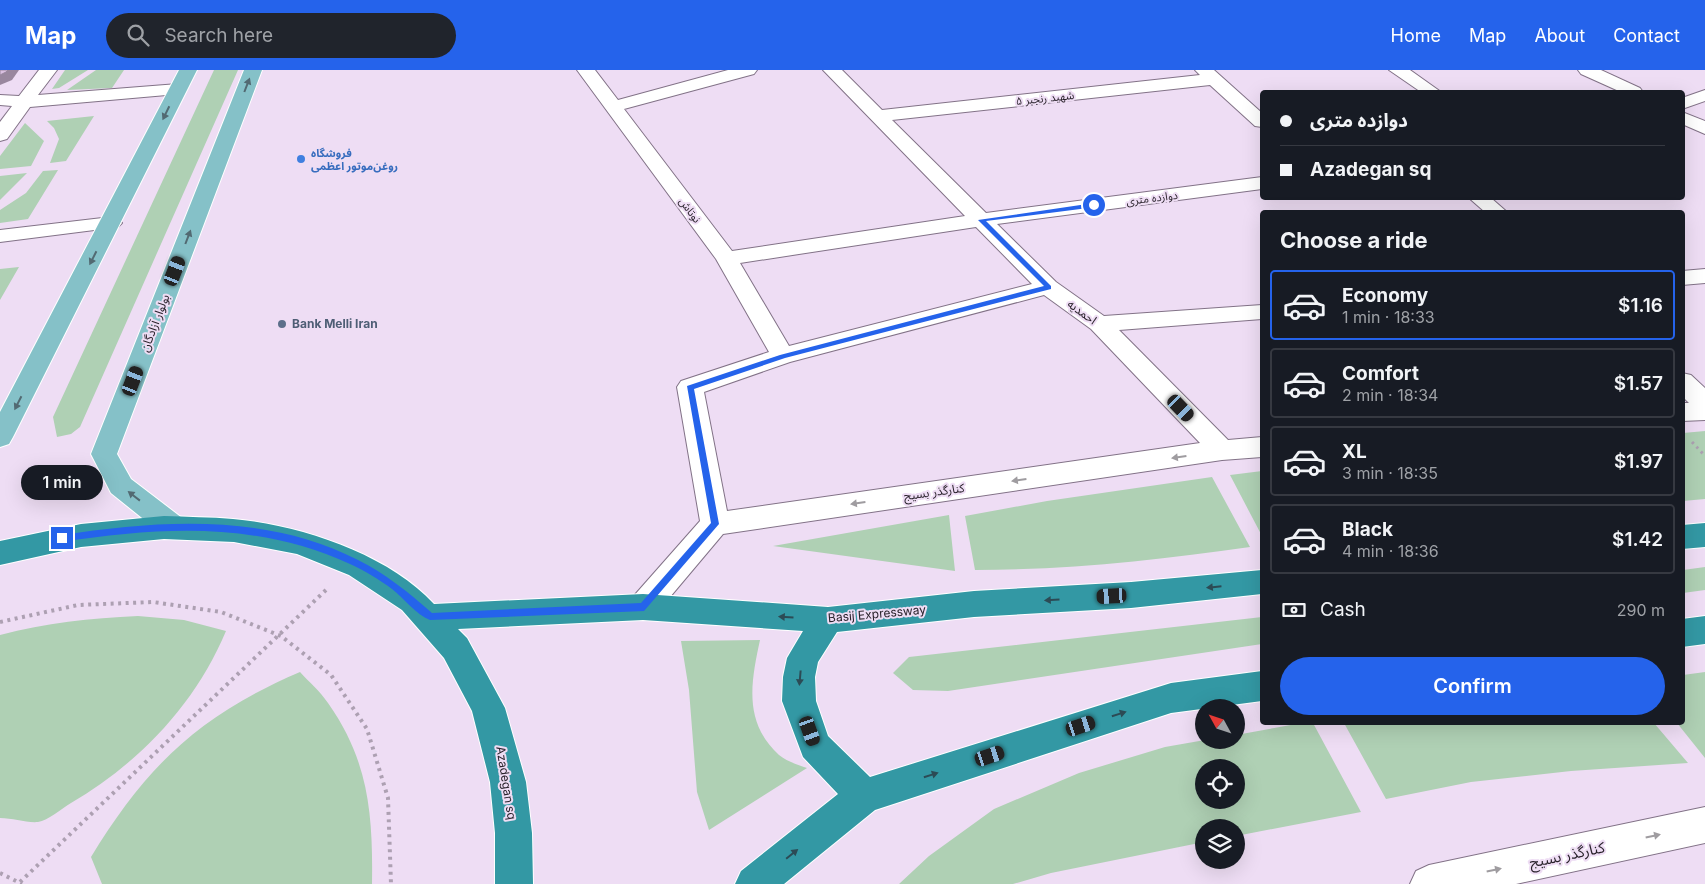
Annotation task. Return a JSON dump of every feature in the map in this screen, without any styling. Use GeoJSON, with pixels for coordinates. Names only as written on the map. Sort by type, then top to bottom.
{"type":"FeatureCollection","features":[{"type":"Feature","properties":{"kind":"highway","name":"Azadegan sq"},"geometry":{"type":"LineString","coordinates":[[0,553],[62,538],[118,530],[172,526],[222,528],[270,534],[314,545],[355,562],[395,586],[430,616],[460,654],[485,698],[503,751],[513,812],[514,884]]}},
{"type":"Feature","properties":{"kind":"highway"},"geometry":{"type":"LineString","coordinates":[[1685,537],[1705,535]]}},
{"type":"Feature","properties":{"kind":"highway","name":"Basij Expressway"},"geometry":{"type":"LineString","coordinates":[[430,616],[644,607],[828,620],[974,604],[1131,595],[1260,582]]}},
{"type":"Feature","properties":{"kind":"highway"},"geometry":{"type":"LineString","coordinates":[[828,620],[803,658],[799,677],[799,701],[815,746],[864,796]]}},
{"type":"Feature","properties":{"kind":"highway"},"geometry":{"type":"LineString","coordinates":[[1685,633],[1705,630]]}},
{"type":"Feature","properties":{"kind":"highway"},"geometry":{"type":"LineString","coordinates":[[754,884],[864,796],[1171,698],[1260,686]]}},
{"type":"Feature","properties":{"kind":"main road","name":"بولوار آزادگان"},"geometry":{"type":"LineString","coordinates":[[172,526],[121,486],[104,454],[253,70]]}},
{"type":"Feature","properties":{"kind":"main road"},"geometry":{"type":"LineString","coordinates":[[0,437],[183,79]]}},
{"type":"Feature","properties":{"kind":"street"},"geometry":{"type":"LineString","coordinates":[[0,136],[48,70]]}},
{"type":"Feature","properties":{"kind":"street","name":"نوتاش"},"geometry":{"type":"LineString","coordinates":[[586,70],[726,258],[783,356]]}},
{"type":"Feature","properties":{"kind":"street"},"geometry":{"type":"LineString","coordinates":[[612,106],[748,70]]}},
{"type":"Feature","properties":{"kind":"street","name":"احمدیه"},"geometry":{"type":"LineString","coordinates":[[832,70],[1048,287],[1099,324],[1222,450]]}},
{"type":"Feature","properties":{"kind":"street"},"geometry":{"type":"LineString","coordinates":[[1398,70],[1429,90]]}},
{"type":"Feature","properties":{"kind":"street"},"geometry":{"type":"LineString","coordinates":[[1587,70],[1630,90]]}},
{"type":"Feature","properties":{"kind":"street"},"geometry":{"type":"LineString","coordinates":[[1209,75],[1260,120]]}},
{"type":"Feature","properties":{"kind":"street","name":"شهید رنجبر ۵"},"geometry":{"type":"LineString","coordinates":[[877,116],[1209,75]]}},
{"type":"Feature","properties":{"kind":"street"},"geometry":{"type":"LineString","coordinates":[[0,110],[24,102],[183,79]]}},
{"type":"Feature","properties":{"kind":"street"},"geometry":{"type":"LineString","coordinates":[[1685,103],[1705,95]]}},
{"type":"Feature","properties":{"kind":"street"},"geometry":{"type":"LineString","coordinates":[[0,100],[24,102]]}},
{"type":"Feature","properties":{"kind":"street"},"geometry":{"type":"LineString","coordinates":[[1685,118],[1705,128]]}},
{"type":"Feature","properties":{"kind":"street","name":"دوازده متری"},"geometry":{"type":"LineString","coordinates":[[726,258],[981,220],[1260,183]]}},
{"type":"Feature","properties":{"kind":"street"},"geometry":{"type":"LineString","coordinates":[[1482,200],[1494,210]]}},
{"type":"Feature","properties":{"kind":"street"},"geometry":{"type":"LineString","coordinates":[[0,236],[111,223]]}},
{"type":"Feature","properties":{"kind":"street"},"geometry":{"type":"LineString","coordinates":[[1685,278],[1705,276]]}},
{"type":"Feature","properties":{"kind":"street"},"geometry":{"type":"LineString","coordinates":[[644,607],[715,524],[690,388],[783,356],[1048,287]]}},
{"type":"Feature","properties":{"kind":"street"},"geometry":{"type":"LineString","coordinates":[[1099,324],[1260,312]]}},
{"type":"Feature","properties":{"kind":"street"},"geometry":{"type":"LineString","coordinates":[[1685,384],[1705,402]]}},
{"type":"Feature","properties":{"kind":"street"},"geometry":{"type":"LineString","coordinates":[[1685,412],[1705,411]]}},
{"type":"Feature","properties":{"kind":"street","name":"کنارگذر بسیج"},"geometry":{"type":"LineString","coordinates":[[715,524],[1222,450],[1260,447]]}},
{"type":"Feature","properties":{"kind":"street","name":"کنارگذر بسیج"},"geometry":{"type":"LineString","coordinates":[[1430,884],[1705,825]]}},
{"type":"Feature","properties":{"kind":"path"},"geometry":{"type":"LineString","coordinates":[[0,873],[21,883],[355,562]]}},
{"type":"Feature","properties":{"kind":"path"},"geometry":{"type":"LineString","coordinates":[[0,622],[64,608],[113,603],[160,603],[203,608],[243,618],[279,634],[311,655],[339,682],[361,714],[378,753],[389,798],[393,848],[391,884]]}},
{"type":"Feature","properties":{"kind":"green space"},"geometry":{"type":"Polygon","coordinates":[[[65,70],[88,70],[59,88],[52,89],[65,70]]]}},
{"type":"Feature","properties":{"kind":"green space"},"geometry":{"type":"Polygon","coordinates":[[[96,70],[124,70],[112,88],[67,90],[96,70]]]}},
{"type":"Feature","properties":{"kind":"green space"},"geometry":{"type":"Polygon","coordinates":[[[214,70],[238,70],[80,427],[71,434],[57,437],[53,417],[214,70]]]}},
{"type":"Feature","properties":{"kind":"green space"},"geometry":{"type":"Polygon","coordinates":[[[94,116],[66,161],[50,163],[59,139],[54,128],[47,121],[94,116]]]}},
{"type":"Feature","properties":{"kind":"green space"},"geometry":{"type":"Polygon","coordinates":[[[25,123],[44,141],[31,166],[0,169],[0,156],[25,123]]]}},
{"type":"Feature","properties":{"kind":"green space"},"geometry":{"type":"Polygon","coordinates":[[[58,170],[28,219],[0,223],[0,210],[26,193],[43,171],[58,170]]]}},
{"type":"Feature","properties":{"kind":"green space"},"geometry":{"type":"Polygon","coordinates":[[[27,173],[0,200],[0,176],[27,173]]]}},
{"type":"Feature","properties":{"kind":"green space"},"geometry":{"type":"Polygon","coordinates":[[[19,267],[0,300],[0,269],[19,267]]]}},
{"type":"Feature","properties":{"kind":"green space"},"geometry":{"type":"Polygon","coordinates":[[[1705,431],[1705,499],[1685,501],[1685,433],[1705,431]]]}},
{"type":"Feature","properties":{"kind":"green space"},"geometry":{"type":"Polygon","coordinates":[[[1260,471],[1260,532],[1230,475],[1260,471]]]}},
{"type":"Feature","properties":{"kind":"green space"},"geometry":{"type":"Polygon","coordinates":[[[1212,477],[1250,547],[1113,563],[1010,570],[975,570],[965,516],[1047,501],[1212,477]]]}},
{"type":"Feature","properties":{"kind":"green space"},"geometry":{"type":"Polygon","coordinates":[[[949,515],[955,571],[773,546],[949,515]]]}},
{"type":"Feature","properties":{"kind":"green space"},"geometry":{"type":"Polygon","coordinates":[[[1705,567],[1705,590],[1685,593],[1685,570],[1705,567]]]}},
{"type":"Feature","properties":{"kind":"green space"},"geometry":{"type":"Polygon","coordinates":[[[138,616],[184,620],[226,631],[213,658],[181,707],[142,751],[120,770],[42,821],[29,822],[0,818],[0,635],[68,622],[138,616]]]}},
{"type":"Feature","properties":{"kind":"green space"},"geometry":{"type":"Polygon","coordinates":[[[1260,617],[1260,644],[948,691],[913,690],[893,673],[909,657],[1260,617]]]}},
{"type":"Feature","properties":{"kind":"green space"},"geometry":{"type":"Polygon","coordinates":[[[760,640],[754,671],[753,701],[760,729],[767,742],[779,755],[807,768],[709,830],[697,792],[689,690],[681,641],[760,640]]]}},
{"type":"Feature","properties":{"kind":"green space"},"geometry":{"type":"Polygon","coordinates":[[[300,672],[325,699],[342,725],[360,768],[366,789],[369,812],[372,884],[102,884],[91,857],[133,795],[155,769],[205,725],[233,706],[300,672]]]}},
{"type":"Feature","properties":{"kind":"green space"},"geometry":{"type":"Polygon","coordinates":[[[1705,672],[1705,758],[1679,725],[1685,725],[1685,675],[1705,672]]]}},
{"type":"Feature","properties":{"kind":"green space"},"geometry":{"type":"Polygon","coordinates":[[[1291,725],[1314,725],[1361,812],[1245,834],[1245,819],[1195,819],[1195,844],[1051,873],[1013,884],[899,884],[929,856],[994,809],[1079,773],[1165,747],[1195,742],[1195,749],[1245,749],[1245,733],[1291,725]]]}},
{"type":"Feature","properties":{"kind":"green space"},"geometry":{"type":"Polygon","coordinates":[[[1345,725],[1656,725],[1688,763],[1571,771],[1471,782],[1386,799],[1345,725]]]}},
{"type":"Feature","properties":{"kind":"building"},"geometry":{"type":"Polygon","coordinates":[[[0,70],[8,70],[0,75],[0,70]]]}},
{"type":"Feature","properties":{"kind":"place","name":"فروشگاه روغن‌موتور اعظمی"},"geometry":{"type":"Point","coordinates":[301,159]}},
{"type":"Feature","properties":{"kind":"place","name":"Bank Melli Iran"},"geometry":{"type":"Point","coordinates":[282,324]}},
{"type":"Feature","properties":{"kind":"route"},"geometry":{"type":"LineString","coordinates":[[62,538],[118,530],[172,526],[222,528],[270,534],[314,545],[355,562],[395,586],[430,616],[644,607],[715,524],[690,388],[783,356],[1048,287],[981,220],[1094,205]]}}]}
